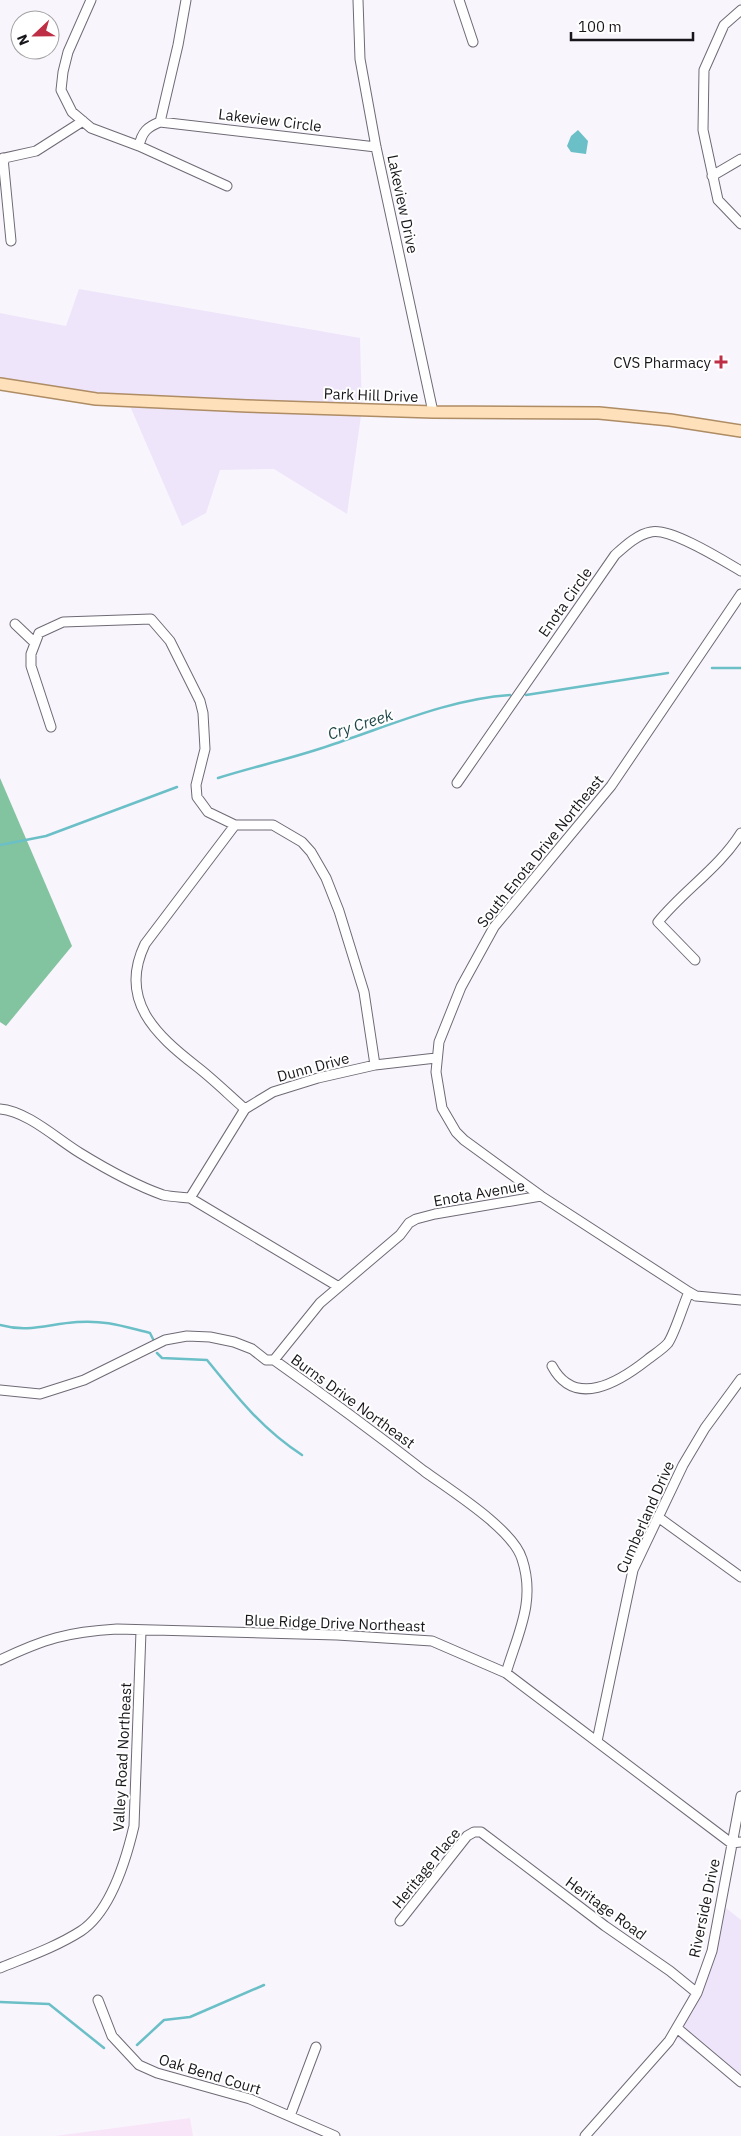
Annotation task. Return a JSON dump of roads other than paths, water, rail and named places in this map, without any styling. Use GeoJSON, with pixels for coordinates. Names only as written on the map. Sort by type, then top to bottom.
{"type":"FeatureCollection","features":[{"type":"Feature","properties":{"kind":"main road","name":"Park Hill Drive"},"geometry":{"type":"LineString","coordinates":[[0,384],[96,399],[433,412],[599,413],[670,420],[741,431]]}},
{"type":"Feature","properties":{"kind":"street"},"geometry":{"type":"LineString","coordinates":[[91,0],[68,52],[61,90],[72,112],[91,128],[139,146],[227,186]]}},
{"type":"Feature","properties":{"kind":"street"},"geometry":{"type":"LineString","coordinates":[[139,146],[141,135],[147,127],[160,122],[178,45],[186,0]]}},
{"type":"Feature","properties":{"kind":"street","name":"Lakeview Drive"},"geometry":{"type":"LineString","coordinates":[[358,0],[360,59],[376,146],[433,412]]}},
{"type":"Feature","properties":{"kind":"street"},"geometry":{"type":"LineString","coordinates":[[459,0],[473,42]]}},
{"type":"Feature","properties":{"kind":"street"},"geometry":{"type":"LineString","coordinates":[[741,10],[724,25],[704,70],[703,130],[718,200],[741,224]]}},
{"type":"Feature","properties":{"kind":"street"},"geometry":{"type":"LineString","coordinates":[[11,242],[2,159],[36,151],[83,121]]}},
{"type":"Feature","properties":{"kind":"street","name":"Lakeview Circle"},"geometry":{"type":"LineString","coordinates":[[160,122],[376,146]]}},
{"type":"Feature","properties":{"kind":"street"},"geometry":{"type":"LineString","coordinates":[[712,176],[741,159]]}},
{"type":"Feature","properties":{"kind":"street","name":"Enota Circle"},"geometry":{"type":"LineString","coordinates":[[458,783],[615,555],[626,545],[651,532],[661,532],[702,548],[741,571]]}},
{"type":"Feature","properties":{"kind":"street","name":"South Enota Drive Northeast"},"geometry":{"type":"LineString","coordinates":[[542,1196],[484,1155],[456,1132],[442,1108],[436,1058],[439,1042],[461,987],[494,927],[611,786],[741,594]]}},
{"type":"Feature","properties":{"kind":"street"},"geometry":{"type":"LineString","coordinates":[[51,727],[31,666],[31,654],[39,634],[63,622],[152,619],[170,641],[200,701],[203,713],[205,749],[196,785],[197,797],[208,812],[235,825],[273,825],[302,842],[311,852],[326,878],[339,910],[364,992],[375,1065]]}},
{"type":"Feature","properties":{"kind":"street"},"geometry":{"type":"LineString","coordinates":[[15,624],[34,643]]}},
{"type":"Feature","properties":{"kind":"street"},"geometry":{"type":"LineString","coordinates":[[235,825],[146,944],[140,954],[137,985],[140,1002],[153,1029],[176,1052],[197,1067],[245,1109]]}},
{"type":"Feature","properties":{"kind":"street"},"geometry":{"type":"LineString","coordinates":[[695,960],[658,922],[668,909],[730,850],[741,833]]}},
{"type":"Feature","properties":{"kind":"street","name":"Dunn Drive"},"geometry":{"type":"LineString","coordinates":[[190,1198],[245,1109],[273,1092],[318,1078],[375,1065],[436,1058]]}},
{"type":"Feature","properties":{"kind":"street"},"geometry":{"type":"LineString","coordinates":[[0,1109],[22,1115],[80,1154],[121,1175],[164,1195],[190,1198],[339,1288]]}},
{"type":"Feature","properties":{"kind":"street","name":"Enota Avenue"},"geometry":{"type":"LineString","coordinates":[[274,1360],[320,1303],[400,1235],[409,1223],[435,1214],[542,1196],[688,1292],[696,1296],[741,1300]]}},
{"type":"Feature","properties":{"kind":"street"},"geometry":{"type":"LineString","coordinates":[[552,1366],[557,1376],[584,1389],[602,1387],[634,1370],[668,1343],[688,1292]]}},
{"type":"Feature","properties":{"kind":"street","name":"Burns Drive Northeast"},"geometry":{"type":"LineString","coordinates":[[0,1390],[40,1394],[84,1380],[165,1340],[187,1336],[210,1337],[234,1342],[252,1349],[266,1360],[274,1360],[332,1401],[489,1519],[515,1544],[522,1558],[528,1598],[525,1617],[506,1673]]}},
{"type":"Feature","properties":{"kind":"street","name":"Cumberland Drive"},"geometry":{"type":"LineString","coordinates":[[597,1741],[633,1570],[683,1465],[705,1428],[741,1379]]}},
{"type":"Feature","properties":{"kind":"street"},"geometry":{"type":"LineString","coordinates":[[658,1516],[741,1577]]}},
{"type":"Feature","properties":{"kind":"street","name":"Blue Ridge Drive Northeast"},"geometry":{"type":"LineString","coordinates":[[0,1660],[33,1644],[57,1636],[83,1631],[117,1629],[337,1634],[432,1641],[506,1673],[736,1843]]}},
{"type":"Feature","properties":{"kind":"street","name":"Valley Road Northeast"},"geometry":{"type":"LineString","coordinates":[[0,1968],[55,1946],[82,1930],[106,1904],[129,1849],[134,1826],[141,1631]]}},
{"type":"Feature","properties":{"kind":"street","name":"Riverside Drive"},"geometry":{"type":"LineString","coordinates":[[585,2136],[669,2041],[697,1994],[712,1950],[736,1843],[741,1796]]}},
{"type":"Feature","properties":{"kind":"street","name":"Heritage Place"},"geometry":{"type":"LineString","coordinates":[[400,1922],[467,1836],[474,1832],[481,1832],[499,1844]]}},
{"type":"Feature","properties":{"kind":"street","name":"Heritage Road"},"geometry":{"type":"LineString","coordinates":[[499,1844],[605,1926],[670,1971],[697,1994]]}},
{"type":"Feature","properties":{"kind":"street","name":"Oak Bend Court"},"geometry":{"type":"LineString","coordinates":[[98,2000],[112,2036],[139,2065],[157,2073],[250,2098],[334,2136]]}},
{"type":"Feature","properties":{"kind":"street"},"geometry":{"type":"LineString","coordinates":[[677,2028],[741,2082]]}},
{"type":"Feature","properties":{"kind":"street"},"geometry":{"type":"LineString","coordinates":[[290,2116],[316,2047]]}},
{"type":"Feature","properties":{"kind":"water"},"geometry":{"type":"Polygon","coordinates":[[[578,130],[588,141],[586,154],[571,152],[567,146],[571,136],[578,130]]]}},
{"type":"Feature","properties":{"kind":"waterway","name":"Cry Creek"},"geometry":{"type":"LineString","coordinates":[[712,668],[741,668]]}},
{"type":"Feature","properties":{"kind":"waterway","name":"Cry Creek"},"geometry":{"type":"LineString","coordinates":[[526,695],[668,673]]}},
{"type":"Feature","properties":{"kind":"waterway","name":"Cry Creek"},"geometry":{"type":"LineString","coordinates":[[218,778],[317,750],[442,708],[464,702],[510,695]]}},
{"type":"Feature","properties":{"kind":"waterway","name":"Cry Creek"},"geometry":{"type":"LineString","coordinates":[[0,845],[46,836],[177,787]]}},
{"type":"Feature","properties":{"kind":"waterway"},"geometry":{"type":"LineString","coordinates":[[0,1325],[29,1328],[77,1322],[97,1322],[150,1333],[153,1339]]}},
{"type":"Feature","properties":{"kind":"waterway"},"geometry":{"type":"LineString","coordinates":[[157,1353],[162,1358],[207,1360],[262,1423],[302,1455]]}},
{"type":"Feature","properties":{"kind":"waterway"},"geometry":{"type":"LineString","coordinates":[[137,2045],[164,2020],[190,2017],[264,1985]]}},
{"type":"Feature","properties":{"kind":"waterway"},"geometry":{"type":"LineString","coordinates":[[0,2002],[49,2004],[104,2048]]}},
{"type":"Feature","properties":{"kind":"place","name":"CVS Pharmacy"},"geometry":{"type":"Point","coordinates":[721,362]}}]}
